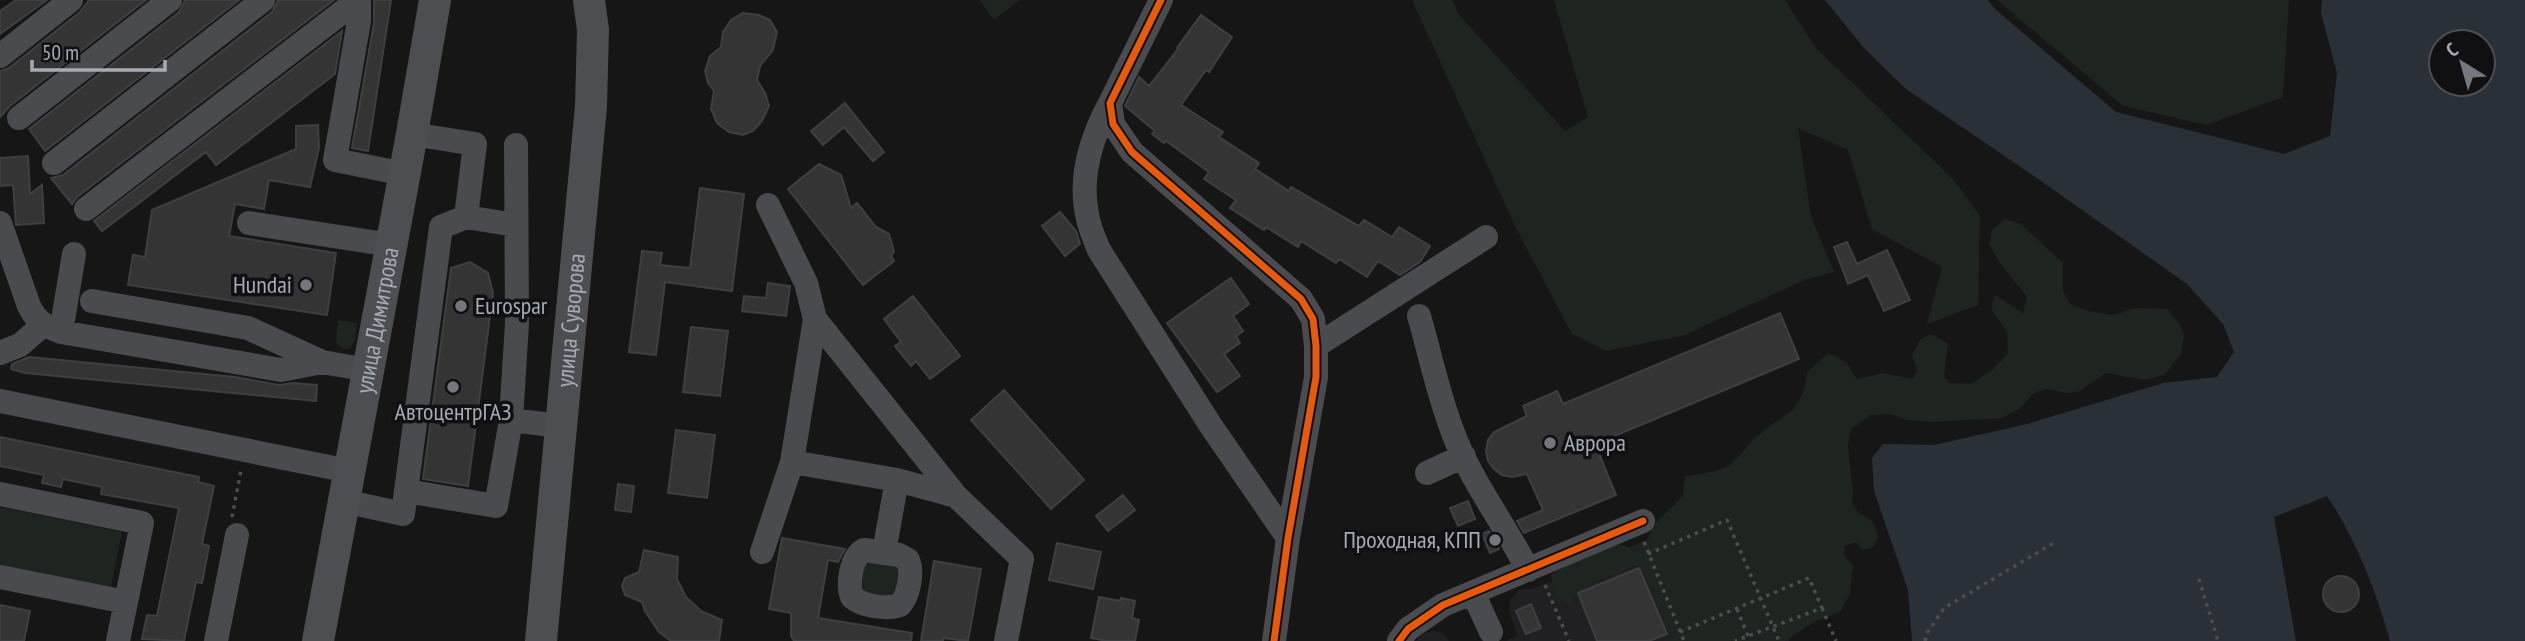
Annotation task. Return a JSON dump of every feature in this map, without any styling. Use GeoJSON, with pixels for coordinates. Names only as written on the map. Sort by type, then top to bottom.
{"type":"FeatureCollection","features":[{"type":"Feature","properties":{"kind":"main road","name":"улица Суворова"},"geometry":{"type":"LineString","coordinates":[[541,641],[591,107],[591,1]]}},
{"type":"Feature","properties":{"kind":"main road","name":"улица Димитрова"},"geometry":{"type":"LineString","coordinates":[[318,641],[436,8]]}},
{"type":"Feature","properties":{"kind":"street"},"geometry":{"type":"LineString","coordinates":[[0,56],[71,0]]}},
{"type":"Feature","properties":{"kind":"street"},"geometry":{"type":"LineString","coordinates":[[19,118],[170,0]]}},
{"type":"Feature","properties":{"kind":"street"},"geometry":{"type":"LineString","coordinates":[[54,163],[263,0]]}},
{"type":"Feature","properties":{"kind":"street"},"geometry":{"type":"LineString","coordinates":[[358,0],[359,21],[335,160],[405,174]]}},
{"type":"Feature","properties":{"kind":"street"},"geometry":{"type":"LineString","coordinates":[[86,209],[358,0]]}},
{"type":"Feature","properties":{"kind":"street"},"geometry":{"type":"LineString","coordinates":[[1161,0],[1097,127],[1088,156],[1084,186],[1088,219],[1099,250],[1210,426],[1288,538]]}},
{"type":"Feature","properties":{"kind":"street"},"geometry":{"type":"LineString","coordinates":[[1110,103],[1113,124],[1132,152],[1301,299],[1313,319],[1316,377],[1288,538],[1274,641]]}},
{"type":"Feature","properties":{"kind":"street"},"geometry":{"type":"LineString","coordinates":[[412,134],[475,144],[466,218]]}},
{"type":"Feature","properties":{"kind":"street"},"geometry":{"type":"LineString","coordinates":[[406,491],[496,506],[511,420],[517,323],[516,145]]}},
{"type":"Feature","properties":{"kind":"street"},"geometry":{"type":"LineString","coordinates":[[762,552],[792,462],[815,319],[806,283],[768,205]]}},
{"type":"Feature","properties":{"kind":"street"},"geometry":{"type":"LineString","coordinates":[[0,401],[347,486],[403,514],[441,227],[466,218],[515,225]]}},
{"type":"Feature","properties":{"kind":"street"},"geometry":{"type":"LineString","coordinates":[[0,223],[34,317],[52,329],[281,370],[321,362]]}},
{"type":"Feature","properties":{"kind":"street"},"geometry":{"type":"LineString","coordinates":[[249,223],[391,245]]}},
{"type":"Feature","properties":{"kind":"street"},"geometry":{"type":"LineString","coordinates":[[1316,346],[1486,237]]}},
{"type":"Feature","properties":{"kind":"street"},"geometry":{"type":"LineString","coordinates":[[0,353],[52,329],[74,254]]}},
{"type":"Feature","properties":{"kind":"street"},"geometry":{"type":"LineString","coordinates":[[92,301],[248,328],[321,362],[368,370]]}},
{"type":"Feature","properties":{"kind":"street"},"geometry":{"type":"LineString","coordinates":[[1419,316],[1452,431],[1485,497],[1533,568]]}},
{"type":"Feature","properties":{"kind":"street"},"geometry":{"type":"LineString","coordinates":[[815,319],[956,496],[1022,559],[1006,641]]}},
{"type":"Feature","properties":{"kind":"street"},"geometry":{"type":"LineString","coordinates":[[511,420],[561,426]]}},
{"type":"Feature","properties":{"kind":"street"},"geometry":{"type":"LineString","coordinates":[[1427,472],[1464,456]]}},
{"type":"Feature","properties":{"kind":"street"},"geometry":{"type":"LineString","coordinates":[[792,462],[897,480],[956,496]]}},
{"type":"Feature","properties":{"kind":"street"},"geometry":{"type":"LineString","coordinates":[[884,552],[897,480]]}},
{"type":"Feature","properties":{"kind":"street"},"geometry":{"type":"LineString","coordinates":[[0,494],[142,523],[118,641]]}},
{"type":"Feature","properties":{"kind":"street"},"geometry":{"type":"LineString","coordinates":[[1399,641],[1408,629],[1425,615],[1639,522]]}},
{"type":"Feature","properties":{"kind":"street"},"geometry":{"type":"LineString","coordinates":[[216,641],[237,535]]}},
{"type":"Feature","properties":{"kind":"street"},"geometry":{"type":"LineString","coordinates":[[0,577],[126,602]]}},
{"type":"Feature","properties":{"kind":"street"},"geometry":{"type":"LineString","coordinates":[[1473,593],[1491,632]]}},
{"type":"Feature","properties":{"kind":"path"},"geometry":{"type":"LineString","coordinates":[[237,535],[229,533],[243,460]]}},
{"type":"Feature","properties":{"kind":"path"},"geometry":{"type":"LineString","coordinates":[[1648,554],[1727,520],[1779,641]]}},
{"type":"Feature","properties":{"kind":"path"},"geometry":{"type":"LineString","coordinates":[[1639,522],[1648,554],[1684,641]]}},
{"type":"Feature","properties":{"kind":"path"},"geometry":{"type":"LineString","coordinates":[[1925,641],[1927,633],[1944,608],[2057,541]]}},
{"type":"Feature","properties":{"kind":"path"},"geometry":{"type":"LineString","coordinates":[[1533,568],[1569,641]]}},
{"type":"Feature","properties":{"kind":"path"},"geometry":{"type":"LineString","coordinates":[[1680,632],[1809,578],[1836,641]]}},
{"type":"Feature","properties":{"kind":"path"},"geometry":{"type":"LineString","coordinates":[[2199,579],[2218,641]]}},
{"type":"Feature","properties":{"kind":"path"},"geometry":{"type":"LineString","coordinates":[[1735,641],[1822,608]]}},
{"type":"Feature","properties":{"kind":"path"},"geometry":{"type":"LineString","coordinates":[[1737,609],[1748,636]]}},
{"type":"Feature","properties":{"kind":"shaded area"},"geometry":{"type":"Polygon","coordinates":[[[979,0],[1019,0],[994,20],[979,0]]]}},
{"type":"Feature","properties":{"kind":"shaded area"},"geometry":{"type":"Polygon","coordinates":[[[1412,0],[1452,0],[1459,15],[1565,131],[1588,117],[1554,0],[1785,0],[1816,48],[1953,179],[1980,216],[1978,305],[1927,324],[1942,267],[1872,229],[1848,150],[1798,128],[1811,216],[1834,272],[1804,280],[1685,335],[1606,351],[1572,334],[1516,228],[1412,0]]]}},
{"type":"Feature","properties":{"kind":"shaded area"},"geometry":{"type":"Polygon","coordinates":[[[1825,0],[1988,0],[1995,9],[2116,112],[2284,154],[2330,136],[2337,73],[2321,13],[2322,0],[2525,0],[2525,641],[2390,641],[2364,566],[2327,496],[2274,517],[2296,641],[1912,641],[1908,590],[1874,491],[1872,458],[1883,444],[1934,445],[2027,424],[2163,383],[2217,377],[2234,352],[2223,324],[2187,284],[1906,89],[1864,48],[1825,0]]]}},
{"type":"Feature","properties":{"kind":"shaded area"},"geometry":{"type":"Polygon","coordinates":[[[1997,0],[2289,0],[2283,97],[2206,125],[2123,106],[1997,0]]]}},
{"type":"Feature","properties":{"kind":"shaded area"},"geometry":{"type":"Polygon","coordinates":[[[2005,219],[2021,224],[2063,263],[2063,292],[2070,304],[2087,311],[2113,315],[2135,308],[2167,309],[2179,323],[2184,335],[2181,354],[2164,375],[2145,380],[2106,373],[2078,392],[2065,393],[2047,389],[2034,393],[2019,409],[2002,418],[1934,422],[1906,420],[1890,414],[1871,415],[1851,429],[1848,445],[1852,502],[1858,512],[1872,521],[1879,537],[1872,548],[1862,550],[1856,542],[1845,546],[1844,555],[1853,566],[1850,594],[1840,612],[1814,622],[1785,641],[1668,641],[1670,635],[1641,565],[1592,583],[1570,604],[1558,596],[1551,575],[1565,566],[1614,545],[1625,546],[1637,552],[1643,550],[1654,524],[1683,496],[1685,476],[1714,471],[1732,463],[1761,433],[1795,407],[1805,387],[1807,372],[1829,353],[1846,362],[1857,379],[1882,373],[1913,379],[1917,370],[1912,355],[1920,340],[1931,334],[1948,344],[1944,376],[1949,383],[1971,384],[1993,369],[2008,354],[2007,333],[1992,308],[1995,295],[2023,313],[2027,297],[2000,263],[1989,244],[1992,230],[2005,219]]]}},
{"type":"Feature","properties":{"kind":"shaded area"},"geometry":{"type":"Polygon","coordinates":[[[338,320],[357,323],[355,341],[349,349],[343,349],[336,343],[338,320]]]}},
{"type":"Feature","properties":{"kind":"shaded area"},"geometry":{"type":"Polygon","coordinates":[[[1731,503],[1789,641],[1506,641],[1517,636],[1509,610],[1511,599],[1520,589],[1533,589],[1731,503]]]}},
{"type":"Feature","properties":{"kind":"shaded area"},"geometry":{"type":"Polygon","coordinates":[[[0,507],[122,532],[110,592],[0,570],[0,507]]]}},
{"type":"Feature","properties":{"kind":"shaded area"},"geometry":{"type":"Polygon","coordinates":[[[861,561],[898,562],[898,597],[865,598],[856,586],[861,561]]]}},
{"type":"Feature","properties":{"kind":"shaded area"},"geometry":{"type":"Polygon","coordinates":[[[1432,631],[1442,632],[1449,641],[1416,641],[1421,635],[1432,631]]]}},
{"type":"Feature","properties":{"kind":"building"},"geometry":{"type":"Polygon","coordinates":[[[16,0],[47,0],[0,34],[0,11],[16,0]]]}},
{"type":"Feature","properties":{"kind":"building"},"geometry":{"type":"Polygon","coordinates":[[[89,0],[146,0],[10,106],[0,117],[0,71],[9,68],[80,12],[89,0]]]}},
{"type":"Feature","properties":{"kind":"building"},"geometry":{"type":"Polygon","coordinates":[[[185,0],[239,0],[45,151],[29,129],[179,12],[185,0]]]}},
{"type":"Feature","properties":{"kind":"building"},"geometry":{"type":"Polygon","coordinates":[[[278,0],[334,0],[77,197],[72,204],[51,178],[63,175],[272,12],[278,0]]]}},
{"type":"Feature","properties":{"kind":"building"},"geometry":{"type":"Polygon","coordinates":[[[374,0],[391,0],[368,151],[352,148],[374,23],[374,0]]]}},
{"type":"Feature","properties":{"kind":"building"},"geometry":{"type":"Polygon","coordinates":[[[743,13],[770,20],[777,32],[773,50],[760,66],[757,80],[769,106],[762,121],[753,131],[743,135],[729,132],[717,123],[711,109],[714,91],[708,83],[705,71],[710,56],[721,47],[723,32],[731,20],[743,13]]]}},
{"type":"Feature","properties":{"kind":"building"},"geometry":{"type":"Polygon","coordinates":[[[1201,15],[1232,37],[1209,72],[1206,70],[1181,105],[1223,132],[1219,137],[1259,163],[1255,169],[1289,191],[1291,187],[1359,226],[1364,220],[1392,237],[1399,227],[1430,246],[1420,262],[1400,275],[1378,261],[1367,277],[1339,259],[1336,263],[1301,241],[1298,247],[1266,227],[1264,230],[1230,208],[1236,200],[1204,179],[1209,172],[1152,134],[1155,131],[1125,106],[1139,77],[1149,86],[1201,15]]]}},
{"type":"Feature","properties":{"kind":"building"},"geometry":{"type":"Polygon","coordinates":[[[342,31],[335,74],[216,165],[206,152],[102,231],[94,221],[342,31]]]}},
{"type":"Feature","properties":{"kind":"building"},"geometry":{"type":"Polygon","coordinates":[[[845,103],[884,152],[873,161],[844,127],[823,145],[811,131],[845,103]]]}},
{"type":"Feature","properties":{"kind":"building"},"geometry":{"type":"Polygon","coordinates":[[[318,125],[319,148],[310,187],[269,180],[264,209],[235,204],[229,236],[336,253],[327,315],[128,285],[133,255],[145,257],[152,210],[296,149],[296,126],[318,125]]]}},
{"type":"Feature","properties":{"kind":"building"},"geometry":{"type":"Polygon","coordinates":[[[28,156],[30,194],[42,185],[44,223],[16,225],[13,185],[0,186],[0,158],[28,156]]]}},
{"type":"Feature","properties":{"kind":"building"},"geometry":{"type":"Polygon","coordinates":[[[819,164],[841,175],[851,208],[857,203],[876,227],[889,234],[894,261],[863,285],[788,189],[819,164]]]}},
{"type":"Feature","properties":{"kind":"building"},"geometry":{"type":"Polygon","coordinates":[[[700,188],[744,194],[732,291],[665,282],[656,355],[629,352],[642,251],[662,253],[660,265],[690,268],[700,188]]]}},
{"type":"Feature","properties":{"kind":"building"},"geometry":{"type":"Polygon","coordinates":[[[1060,212],[1076,231],[1080,244],[1065,256],[1042,226],[1060,212]]]}},
{"type":"Feature","properties":{"kind":"building"},"geometry":{"type":"Polygon","coordinates":[[[1847,242],[1857,264],[1887,250],[1910,300],[1884,311],[1868,275],[1848,284],[1834,247],[1847,242]]]}},
{"type":"Feature","properties":{"kind":"building","name":"АвтоцентрГАЗ"},"geometry":{"type":"Polygon","coordinates":[[[470,262],[488,273],[493,293],[468,486],[423,479],[451,268],[470,262]]]}},
{"type":"Feature","properties":{"kind":"building"},"geometry":{"type":"Polygon","coordinates":[[[1231,278],[1249,304],[1233,316],[1243,331],[1236,336],[1240,343],[1224,354],[1240,376],[1217,392],[1167,323],[1231,278]]]}},
{"type":"Feature","properties":{"kind":"building"},"geometry":{"type":"Polygon","coordinates":[[[768,283],[790,286],[786,316],[742,311],[744,296],[766,298],[768,283]]]}},
{"type":"Feature","properties":{"kind":"building"},"geometry":{"type":"Polygon","coordinates":[[[913,296],[960,356],[930,379],[916,361],[911,366],[895,346],[901,342],[884,319],[913,296]]]}},
{"type":"Feature","properties":{"kind":"building"},"geometry":{"type":"Polygon","coordinates":[[[1780,313],[1799,359],[1595,444],[1616,495],[1524,533],[1517,521],[1543,510],[1527,474],[1512,477],[1502,475],[1488,461],[1486,451],[1488,440],[1494,432],[1527,416],[1523,406],[1557,391],[1563,404],[1780,313]]]}},
{"type":"Feature","properties":{"kind":"building"},"geometry":{"type":"Polygon","coordinates":[[[691,327],[728,331],[720,396],[683,392],[691,327]]]}},
{"type":"Feature","properties":{"kind":"building"},"geometry":{"type":"Polygon","coordinates":[[[29,357],[235,377],[279,385],[317,385],[316,401],[25,373],[11,369],[12,364],[29,357]]]}},
{"type":"Feature","properties":{"kind":"building"},"geometry":{"type":"Polygon","coordinates":[[[1004,390],[1084,480],[1051,509],[971,420],[1004,390]]]}},
{"type":"Feature","properties":{"kind":"building"},"geometry":{"type":"Polygon","coordinates":[[[676,430],[715,435],[707,498],[668,493],[676,430]]]}},
{"type":"Feature","properties":{"kind":"building"},"geometry":{"type":"Polygon","coordinates":[[[0,437],[199,477],[198,482],[214,486],[202,544],[209,546],[202,583],[196,582],[184,641],[142,639],[147,615],[157,616],[179,508],[101,494],[102,487],[63,479],[61,487],[42,483],[44,475],[0,466],[0,437]]]}},
{"type":"Feature","properties":{"kind":"building"},"geometry":{"type":"Polygon","coordinates":[[[618,484],[634,486],[631,512],[615,510],[618,484]]]}},
{"type":"Feature","properties":{"kind":"building"},"geometry":{"type":"Polygon","coordinates":[[[1123,495],[1135,510],[1108,531],[1096,516],[1123,495]]]}},
{"type":"Feature","properties":{"kind":"building","name":"Проходная, КПП"},"geometry":{"type":"Polygon","coordinates":[[[1468,501],[1475,519],[1458,526],[1450,508],[1468,501]]]}},
{"type":"Feature","properties":{"kind":"building"},"geometry":{"type":"Polygon","coordinates":[[[1489,531],[1499,549],[1490,553],[1482,534],[1489,531]]]}},
{"type":"Feature","properties":{"kind":"building"},"geometry":{"type":"Polygon","coordinates":[[[782,538],[845,549],[838,562],[828,560],[818,618],[912,633],[911,641],[794,641],[791,636],[791,613],[769,609],[782,538]]]}},
{"type":"Feature","properties":{"kind":"building"},"geometry":{"type":"Polygon","coordinates":[[[1057,543],[1101,552],[1093,589],[1049,580],[1057,543]]]}},
{"type":"Feature","properties":{"kind":"building"},"geometry":{"type":"Polygon","coordinates":[[[644,550],[678,557],[677,579],[686,597],[701,611],[722,620],[719,641],[671,641],[659,632],[642,602],[625,595],[622,586],[625,578],[639,572],[644,550]]]}},
{"type":"Feature","properties":{"kind":"building"},"geometry":{"type":"Polygon","coordinates":[[[934,561],[981,569],[968,641],[943,638],[943,641],[921,641],[934,561]]]}},
{"type":"Feature","properties":{"kind":"building"},"geometry":{"type":"Polygon","coordinates":[[[1639,568],[1667,634],[1649,641],[1597,641],[1578,593],[1639,568]]]}},
{"type":"Feature","properties":{"kind":"building"},"geometry":{"type":"Polygon","coordinates":[[[2341,576],[2353,582],[2359,594],[2353,606],[2341,612],[2329,606],[2323,594],[2329,582],[2341,576]]]}},
{"type":"Feature","properties":{"kind":"building"},"geometry":{"type":"Polygon","coordinates":[[[1099,597],[1135,601],[1132,618],[1139,620],[1135,641],[1091,638],[1099,597]]]}},
{"type":"Feature","properties":{"kind":"building"},"geometry":{"type":"Polygon","coordinates":[[[1531,604],[1541,628],[1526,634],[1516,611],[1531,604]]]}},
{"type":"Feature","properties":{"kind":"building"},"geometry":{"type":"Polygon","coordinates":[[[0,605],[30,611],[24,641],[0,641],[0,605]]]}},
{"type":"Feature","properties":{"kind":"cycle path"},"geometry":{"type":"LineString","coordinates":[[1161,0],[1110,103],[1113,124],[1132,152],[1301,299],[1313,319],[1316,377],[1288,538],[1274,641]]}},
{"type":"Feature","properties":{"kind":"cycle path"},"geometry":{"type":"LineString","coordinates":[[1399,641],[1408,629],[1443,605],[1643,521]]}},
{"type":"Feature","properties":{"kind":"place","name":"Hundai"},"geometry":{"type":"Point","coordinates":[306,285]}},
{"type":"Feature","properties":{"kind":"place","name":"Eurospar"},"geometry":{"type":"Point","coordinates":[461,306]}},
{"type":"Feature","properties":{"kind":"place","name":"АвтоцентрГАЗ"},"geometry":{"type":"Point","coordinates":[453,387]}},
{"type":"Feature","properties":{"kind":"place","name":"Аврора"},"geometry":{"type":"Point","coordinates":[1550,443]}},
{"type":"Feature","properties":{"kind":"place","name":"Проходная, КПП"},"geometry":{"type":"Point","coordinates":[1495,540]}}]}
